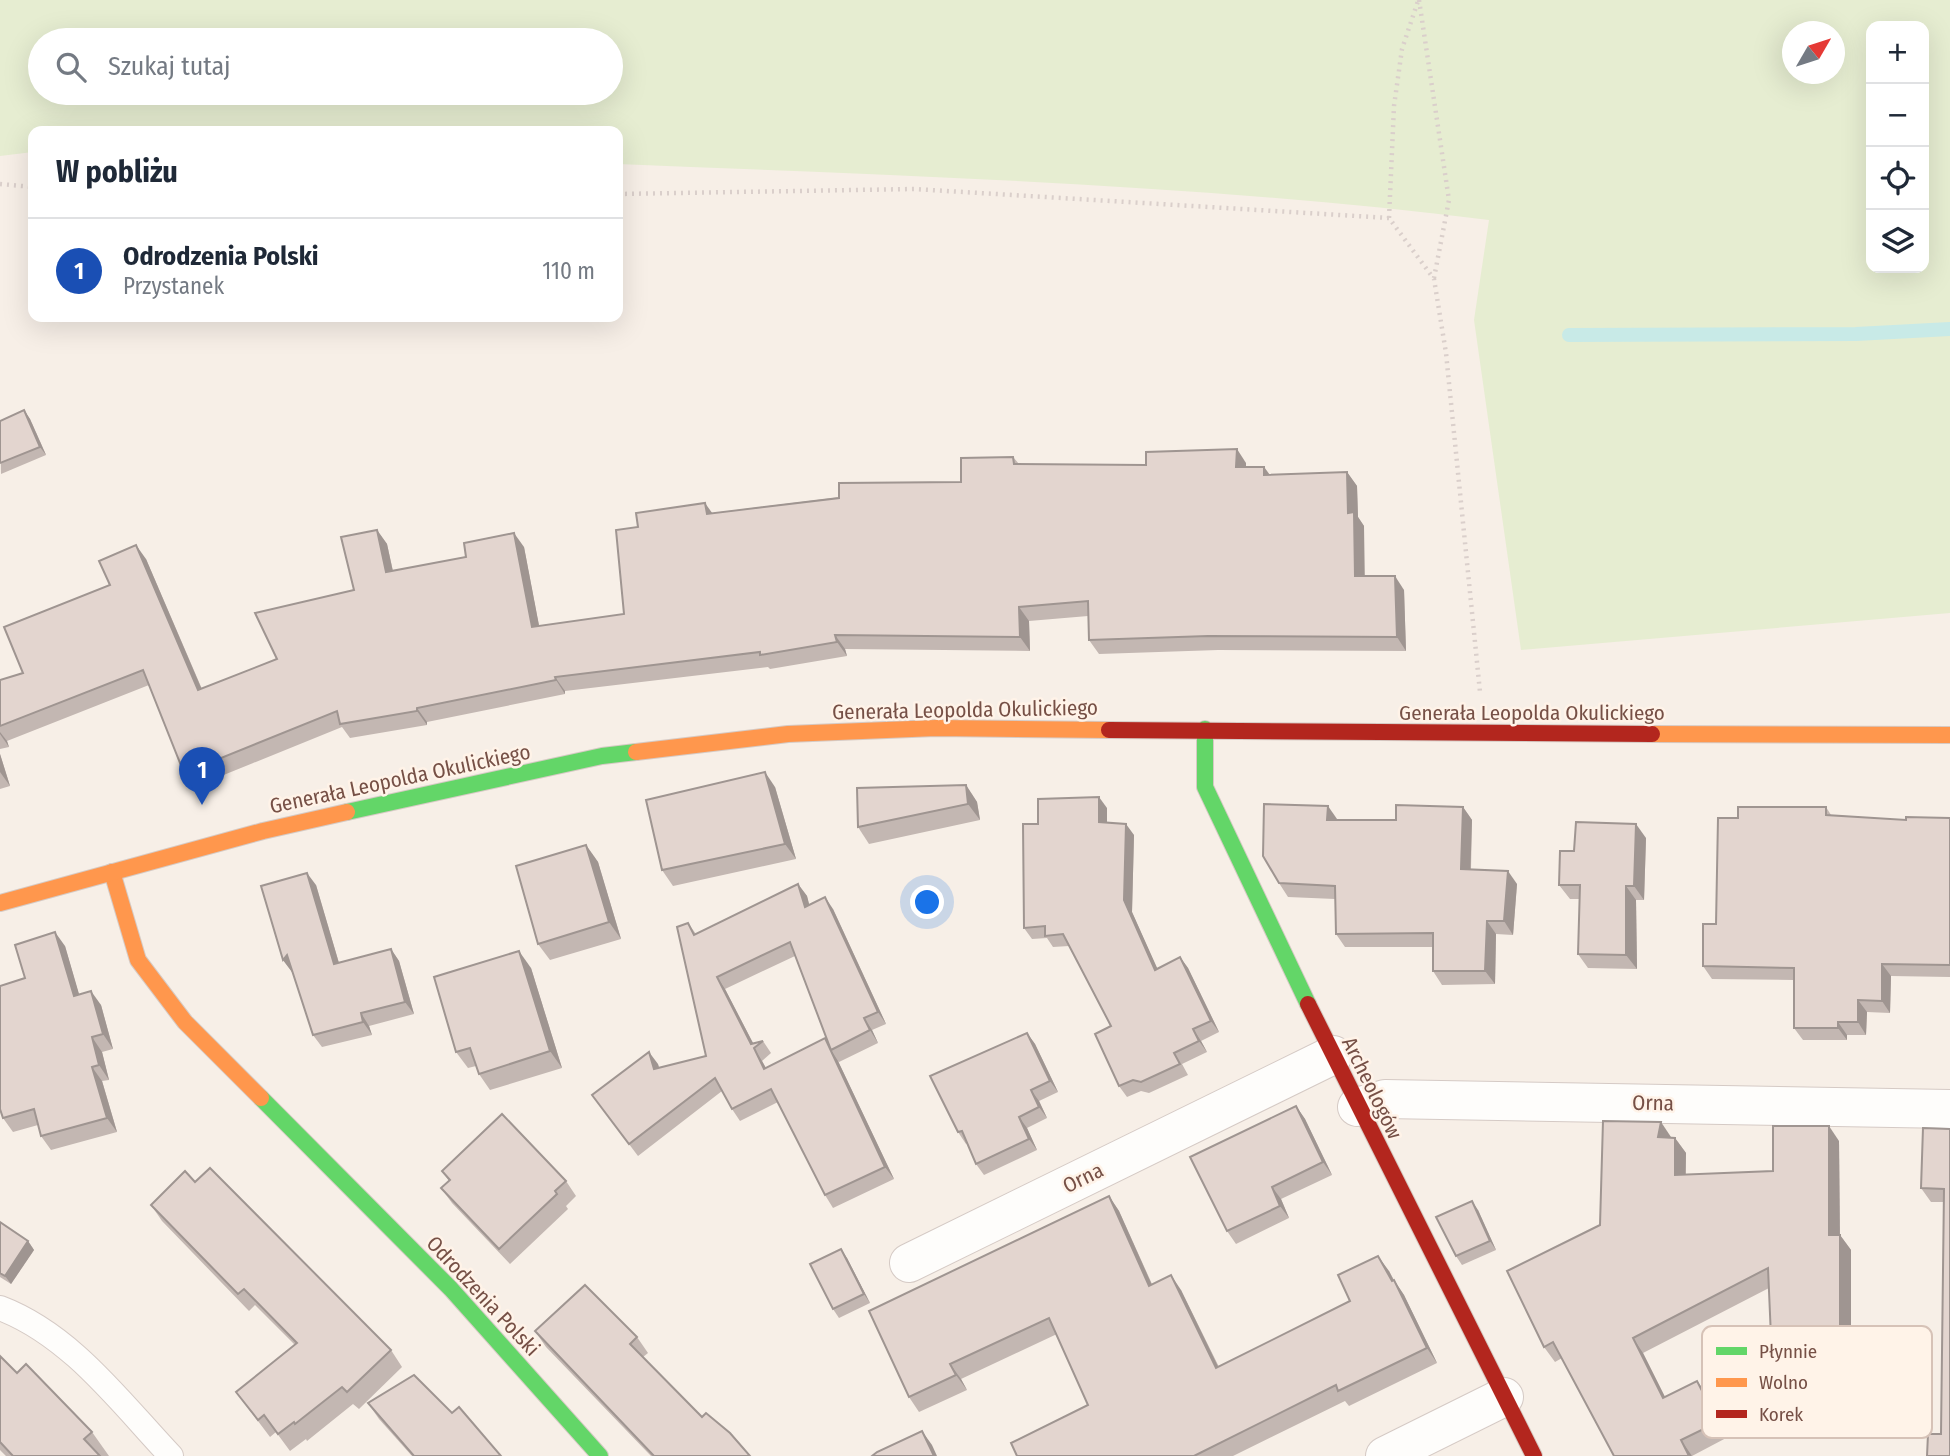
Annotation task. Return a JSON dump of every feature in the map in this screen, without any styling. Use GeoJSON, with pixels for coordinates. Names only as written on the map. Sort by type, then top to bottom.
{"type":"FeatureCollection","features":[{"type":"Feature","properties":{"kind":"street","name":"Generała Leopolda Okulickiego"},"geometry":{"type":"LineString","coordinates":[[0,903],[263,831],[602,756],[701,742],[788,734],[936,728],[1485,734],[1950,735]]}},
{"type":"Feature","properties":{"kind":"street","name":"Archeologów"},"geometry":{"type":"LineString","coordinates":[[1205,729],[1205,786],[1357,1107],[1534,1456]]}},
{"type":"Feature","properties":{"kind":"street","name":"Odrodzenia Polski"},"geometry":{"type":"LineString","coordinates":[[112,872],[138,960],[185,1022],[451,1289],[600,1456]]}},
{"type":"Feature","properties":{"kind":"street","name":"Orna"},"geometry":{"type":"LineString","coordinates":[[909,1264],[1333,1055]]}},
{"type":"Feature","properties":{"kind":"street","name":"Orna"},"geometry":{"type":"LineString","coordinates":[[1357,1107],[1385,1098],[1950,1109]]}},
{"type":"Feature","properties":{"kind":"street"},"geometry":{"type":"LineString","coordinates":[[1384,1456],[1504,1397]]}},
{"type":"Feature","properties":{"kind":"lane"},"geometry":{"type":"LineString","coordinates":[[0,1308],[38,1327],[80,1360],[171,1456]]}},
{"type":"Feature","properties":{"kind":"path"},"geometry":{"type":"LineString","coordinates":[[1419,0],[1402,49],[1397,83],[1389,218],[1434,279]]}},
{"type":"Feature","properties":{"kind":"path"},"geometry":{"type":"LineString","coordinates":[[1419,0],[1449,200],[1434,279],[1446,353],[1485,734]]}},
{"type":"Feature","properties":{"kind":"path"},"geometry":{"type":"LineString","coordinates":[[0,184],[28,187]]}},
{"type":"Feature","properties":{"kind":"path"},"geometry":{"type":"LineString","coordinates":[[623,194],[914,189],[1389,218]]}},
{"type":"Feature","properties":{"kind":"green space"},"geometry":{"type":"Polygon","coordinates":[[[0,0],[1950,0],[1950,613],[1521,650],[1474,320],[1489,220],[1163,190],[945,177],[623,164],[623,126],[28,126],[28,153],[0,156],[0,0]]]}},
{"type":"Feature","properties":{"kind":"building"},"geometry":{"type":"Polygon","coordinates":[[[24,410],[40,447],[0,463],[0,421],[24,410]]]}},
{"type":"Feature","properties":{"kind":"building"},"geometry":{"type":"Polygon","coordinates":[[[1237,449],[1236,467],[1264,467],[1264,475],[1347,472],[1348,513],[1354,512],[1355,576],[1395,576],[1397,637],[1208,636],[1089,640],[1088,601],[1019,607],[1020,637],[835,635],[837,642],[760,655],[760,652],[555,677],[556,680],[417,708],[417,711],[340,724],[337,711],[184,773],[143,670],[0,726],[0,680],[23,673],[4,627],[110,585],[99,561],[136,545],[198,690],[277,659],[255,613],[354,590],[341,537],[377,530],[386,572],[466,557],[464,543],[514,533],[532,627],[624,614],[616,530],[638,527],[636,513],[705,503],[707,514],[839,498],[839,483],[961,482],[961,458],[1013,457],[1014,464],[1146,465],[1146,452],[1237,449]]]}},
{"type":"Feature","properties":{"kind":"building"},"geometry":{"type":"Polygon","coordinates":[[[765,772],[785,844],[662,870],[646,800],[765,772]]]}},
{"type":"Feature","properties":{"kind":"building"},"geometry":{"type":"Polygon","coordinates":[[[966,785],[968,804],[858,827],[857,788],[966,785]]]}},
{"type":"Feature","properties":{"kind":"building"},"geometry":{"type":"Polygon","coordinates":[[[1099,797],[1099,822],[1126,824],[1124,900],[1155,970],[1180,957],[1211,1021],[1193,1029],[1199,1041],[1174,1053],[1180,1064],[1141,1082],[1133,1080],[1119,1086],[1095,1034],[1111,1026],[1063,934],[1045,936],[1045,926],[1024,928],[1023,824],[1038,824],[1038,799],[1099,797]]]}},
{"type":"Feature","properties":{"kind":"building"},"geometry":{"type":"Polygon","coordinates":[[[1264,804],[1328,806],[1327,820],[1396,820],[1396,805],[1463,807],[1461,869],[1508,871],[1504,921],[1487,921],[1485,971],[1433,971],[1433,933],[1336,934],[1335,886],[1279,883],[1263,856],[1264,804]]]}},
{"type":"Feature","properties":{"kind":"building"},"geometry":{"type":"Polygon","coordinates":[[[1738,807],[1826,807],[1826,815],[1906,820],[1906,817],[1950,818],[1950,965],[1882,964],[1882,1001],[1858,1000],[1858,1022],[1838,1022],[1838,1028],[1794,1028],[1794,968],[1703,966],[1703,924],[1716,924],[1718,818],[1738,818],[1738,807]]]}},
{"type":"Feature","properties":{"kind":"building"},"geometry":{"type":"Polygon","coordinates":[[[1576,822],[1636,824],[1634,886],[1626,886],[1626,955],[1578,954],[1580,885],[1559,885],[1560,851],[1574,851],[1576,822]]]}},
{"type":"Feature","properties":{"kind":"building"},"geometry":{"type":"Polygon","coordinates":[[[586,845],[609,922],[538,944],[516,866],[586,845]]]}},
{"type":"Feature","properties":{"kind":"building"},"geometry":{"type":"Polygon","coordinates":[[[307,873],[334,964],[391,949],[405,1002],[361,1013],[363,1022],[313,1035],[287,955],[283,960],[261,886],[307,873]]]}},
{"type":"Feature","properties":{"kind":"building"},"geometry":{"type":"Polygon","coordinates":[[[798,884],[805,907],[825,897],[878,1012],[864,1018],[870,1030],[831,1050],[790,942],[717,977],[751,1044],[763,1041],[754,1048],[764,1069],[825,1038],[885,1167],[825,1195],[771,1089],[732,1109],[715,1078],[629,1144],[592,1095],[649,1052],[654,1069],[706,1056],[677,927],[688,923],[694,935],[798,884]]]}},
{"type":"Feature","properties":{"kind":"building"},"geometry":{"type":"Polygon","coordinates":[[[55,932],[74,996],[91,991],[103,1034],[92,1037],[99,1065],[92,1067],[107,1118],[41,1136],[34,1109],[3,1118],[0,1109],[0,986],[25,978],[15,945],[55,932]]]}},
{"type":"Feature","properties":{"kind":"building"},"geometry":{"type":"Polygon","coordinates":[[[519,951],[550,1051],[479,1074],[470,1048],[456,1052],[434,977],[519,951]]]}},
{"type":"Feature","properties":{"kind":"building"},"geometry":{"type":"Polygon","coordinates":[[[1027,1033],[1050,1081],[1031,1090],[1039,1107],[1019,1117],[1029,1139],[976,1164],[962,1131],[958,1132],[930,1076],[1027,1033]]]}},
{"type":"Feature","properties":{"kind":"building"},"geometry":{"type":"Polygon","coordinates":[[[1296,1106],[1323,1162],[1272,1187],[1280,1206],[1227,1231],[1190,1157],[1296,1106]]]}},
{"type":"Feature","properties":{"kind":"building"},"geometry":{"type":"Polygon","coordinates":[[[502,1114],[566,1181],[555,1191],[557,1194],[499,1249],[441,1188],[450,1180],[442,1171],[502,1114]]]}},
{"type":"Feature","properties":{"kind":"building"},"geometry":{"type":"Polygon","coordinates":[[[1603,1121],[1661,1122],[1658,1137],[1675,1138],[1675,1175],[1773,1171],[1773,1126],[1829,1126],[1829,1235],[1840,1235],[1840,1326],[1771,1326],[1768,1268],[1633,1338],[1663,1398],[1697,1381],[1702,1391],[1702,1430],[1681,1440],[1689,1456],[1614,1456],[1553,1342],[1544,1347],[1507,1271],[1600,1225],[1603,1121]]]}},
{"type":"Feature","properties":{"kind":"building"},"geometry":{"type":"Polygon","coordinates":[[[1923,1128],[1950,1129],[1950,1456],[1927,1456],[1928,1438],[1932,1438],[1932,1434],[1941,1434],[1944,1189],[1921,1188],[1923,1128]]]}},
{"type":"Feature","properties":{"kind":"building"},"geometry":{"type":"Polygon","coordinates":[[[210,1168],[391,1350],[347,1392],[342,1387],[278,1434],[264,1415],[258,1420],[236,1392],[297,1343],[244,1289],[238,1294],[151,1205],[185,1171],[195,1182],[210,1168]]]}},
{"type":"Feature","properties":{"kind":"building"},"geometry":{"type":"Polygon","coordinates":[[[1109,1196],[1149,1286],[1171,1275],[1216,1368],[1350,1301],[1338,1275],[1378,1256],[1392,1281],[1394,1280],[1427,1348],[1338,1391],[1336,1385],[1194,1456],[1017,1456],[1011,1443],[1088,1405],[1049,1318],[950,1364],[956,1375],[909,1397],[869,1311],[1109,1196]]]}},
{"type":"Feature","properties":{"kind":"building"},"geometry":{"type":"Polygon","coordinates":[[[1472,1201],[1490,1241],[1456,1256],[1436,1217],[1472,1201]]]}},
{"type":"Feature","properties":{"kind":"building"},"geometry":{"type":"Polygon","coordinates":[[[0,1222],[28,1241],[5,1276],[0,1273],[0,1222]]]}},
{"type":"Feature","properties":{"kind":"building"},"geometry":{"type":"Polygon","coordinates":[[[841,1249],[864,1294],[833,1309],[810,1264],[841,1249]]]}},
{"type":"Feature","properties":{"kind":"building"},"geometry":{"type":"Polygon","coordinates":[[[585,1285],[637,1337],[630,1344],[702,1417],[706,1413],[730,1433],[750,1456],[654,1456],[535,1331],[585,1285]]]}},
{"type":"Feature","properties":{"kind":"building"},"geometry":{"type":"Polygon","coordinates":[[[0,1356],[17,1373],[26,1364],[92,1432],[84,1439],[100,1456],[13,1456],[0,1442],[0,1356]]]}},
{"type":"Feature","properties":{"kind":"building"},"geometry":{"type":"Polygon","coordinates":[[[414,1375],[452,1413],[459,1407],[501,1456],[414,1456],[368,1403],[414,1375]]]}},
{"type":"Feature","properties":{"kind":"building"},"geometry":{"type":"Polygon","coordinates":[[[922,1431],[934,1456],[872,1456],[877,1452],[922,1431]]]}},
{"type":"Feature","properties":{"kind":"waterway"},"geometry":{"type":"LineString","coordinates":[[1569,335],[1856,334],[1950,329]]}},
{"type":"Feature","properties":{"kind":"traffic: fast"},"geometry":{"type":"LineString","coordinates":[[1205,729],[1205,787],[1308,1004]]}},
{"type":"Feature","properties":{"kind":"traffic: fast"},"geometry":{"type":"LineString","coordinates":[[347,812],[602,756],[636,752]]}},
{"type":"Feature","properties":{"kind":"traffic: fast"},"geometry":{"type":"LineString","coordinates":[[261,1098],[451,1289],[600,1456]]}},
{"type":"Feature","properties":{"kind":"traffic: slow"},"geometry":{"type":"LineString","coordinates":[[636,752],[788,734],[936,728],[1109,730]]}},
{"type":"Feature","properties":{"kind":"traffic: slow"},"geometry":{"type":"LineString","coordinates":[[1652,734],[1950,735]]}},
{"type":"Feature","properties":{"kind":"traffic: slow"},"geometry":{"type":"LineString","coordinates":[[0,903],[263,831],[347,812]]}},
{"type":"Feature","properties":{"kind":"traffic: slow"},"geometry":{"type":"LineString","coordinates":[[112,872],[138,960],[185,1022],[261,1098]]}},
{"type":"Feature","properties":{"kind":"traffic: jam"},"geometry":{"type":"LineString","coordinates":[[1109,730],[1652,734]]}},
{"type":"Feature","properties":{"kind":"traffic: jam"},"geometry":{"type":"LineString","coordinates":[[1308,1004],[1534,1456]]}},
{"type":"Feature","properties":{"kind":"place","name":"Odrodzenia Polski"},"geometry":{"type":"Point","coordinates":[202,805]}}]}
